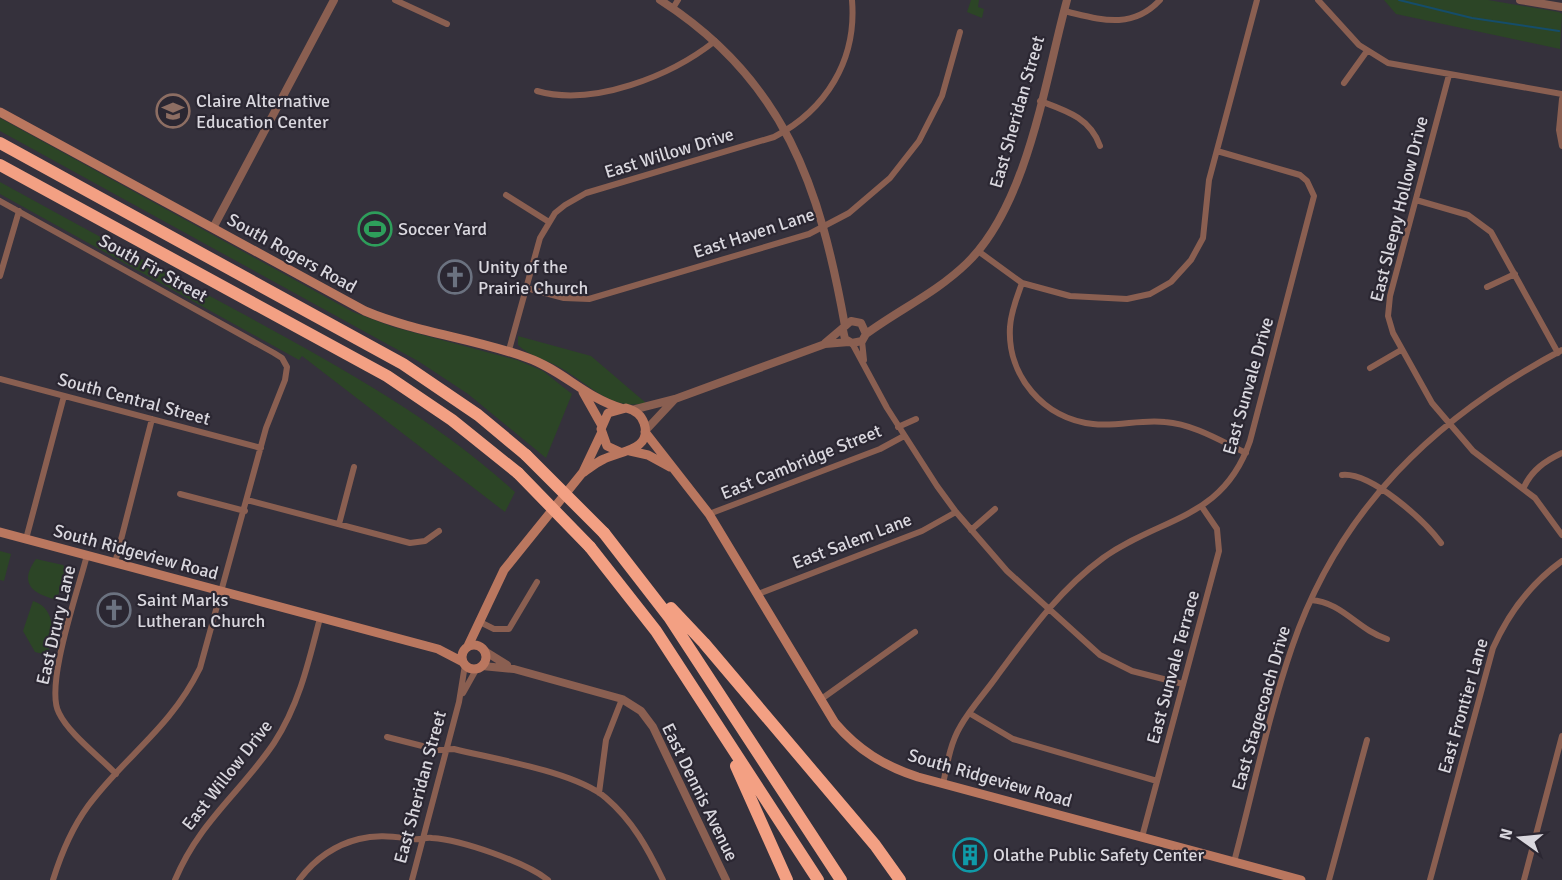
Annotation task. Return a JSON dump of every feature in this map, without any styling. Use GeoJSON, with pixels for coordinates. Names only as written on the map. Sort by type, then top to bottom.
{"type":"FeatureCollection","features":[{"type":"Feature","properties":{"kind":"highway"},"geometry":{"type":"LineString","coordinates":[[0,143],[394,359],[478,416],[526,455],[604,533],[643,580],[704,643],[875,845],[900,880]]}},
{"type":"Feature","properties":{"kind":"highway"},"geometry":{"type":"LineString","coordinates":[[0,165],[387,376],[452,420],[518,473],[590,547],[656,631],[818,880]]}},
{"type":"Feature","properties":{"kind":"highway"},"geometry":{"type":"LineString","coordinates":[[643,580],[841,880]]}},
{"type":"Feature","properties":{"kind":"highway"},"geometry":{"type":"LineString","coordinates":[[720,730],[787,880]]}},
{"type":"Feature","properties":{"kind":"main road","name":"South Rogers Road"},"geometry":{"type":"LineString","coordinates":[[0,112],[380,317],[509,350],[549,366],[581,390]]}},
{"type":"Feature","properties":{"kind":"main road"},"geometry":{"type":"LineString","coordinates":[[464,663],[466,647],[504,570],[584,472],[603,459],[620,452],[630,451],[642,441],[645,431],[641,417],[632,410],[621,408],[581,390]]}},
{"type":"Feature","properties":{"kind":"main road"},"geometry":{"type":"LineString","coordinates":[[581,390],[607,446],[620,452]]}},
{"type":"Feature","properties":{"kind":"main road"},"geometry":{"type":"LineString","coordinates":[[584,472],[608,413],[621,408]]}},
{"type":"Feature","properties":{"kind":"main road","name":"South Ridgeview Road"},"geometry":{"type":"LineString","coordinates":[[645,431],[709,514],[819,700],[835,723],[863,750],[898,771],[1301,880]]}},
{"type":"Feature","properties":{"kind":"main road","name":"South Ridgeview Road"},"geometry":{"type":"LineString","coordinates":[[630,451],[648,455],[675,469]]}},
{"type":"Feature","properties":{"kind":"main road","name":"South Ridgeview Road"},"geometry":{"type":"LineString","coordinates":[[0,532],[438,650],[464,663],[480,667]]}},
{"type":"Feature","properties":{"kind":"main road"},"geometry":{"type":"LineString","coordinates":[[480,622],[484,650],[480,667]]}},
{"type":"Feature","properties":{"kind":"main road","name":"South Ridgeview Road"},"geometry":{"type":"LineString","coordinates":[[438,650],[476,644],[484,650]]}},
{"type":"Feature","properties":{"kind":"street"},"geometry":{"type":"LineString","coordinates":[[213,228],[334,0]]}},
{"type":"Feature","properties":{"kind":"street"},"geometry":{"type":"LineString","coordinates":[[395,0],[447,24]]}},
{"type":"Feature","properties":{"kind":"street"},"geometry":{"type":"LineString","coordinates":[[660,0],[716,41],[755,83],[786,130],[811,189],[842,305],[844,328],[850,342],[864,361],[898,427],[956,512],[1047,610],[1086,645],[1115,664],[1183,684]]}},
{"type":"Feature","properties":{"kind":"street"},"geometry":{"type":"LineString","coordinates":[[673,8],[678,0]]}},
{"type":"Feature","properties":{"kind":"street","name":"East Willow Drive"},"geometry":{"type":"LineString","coordinates":[[509,350],[540,238],[549,222],[565,205],[586,193],[774,137],[805,117],[822,100],[841,70],[851,35],[852,0]]}},
{"type":"Feature","properties":{"kind":"street","name":"East Sheridan Street"},"geometry":{"type":"LineString","coordinates":[[864,337],[883,321],[939,288],[978,251],[1000,217],[1015,186],[1066,0]]}},
{"type":"Feature","properties":{"kind":"street"},"geometry":{"type":"LineString","coordinates":[[1064,11],[1098,20],[1120,21],[1139,16],[1160,0]]}},
{"type":"Feature","properties":{"kind":"street"},"geometry":{"type":"LineString","coordinates":[[978,251],[1022,283],[1070,296],[1111,300],[1142,296],[1171,282],[1191,260],[1203,238],[1209,180],[1257,0]]}},
{"type":"Feature","properties":{"kind":"street"},"geometry":{"type":"LineString","coordinates":[[1318,0],[1367,51],[1396,65],[1562,94]]}},
{"type":"Feature","properties":{"kind":"street"},"geometry":{"type":"LineString","coordinates":[[1520,0],[1562,7]]}},
{"type":"Feature","properties":{"kind":"street","name":"East Haven Lane"},"geometry":{"type":"LineString","coordinates":[[526,288],[564,298],[589,299],[809,234],[822,227],[872,195],[913,151],[942,96],[960,32]]}},
{"type":"Feature","properties":{"kind":"street"},"geometry":{"type":"LineString","coordinates":[[537,91],[561,96],[595,94],[678,68],[716,41]]}},
{"type":"Feature","properties":{"kind":"street"},"geometry":{"type":"LineString","coordinates":[[1344,83],[1367,51]]}},
{"type":"Feature","properties":{"kind":"street","name":"East Sleepy Hollow Drive"},"geometry":{"type":"LineString","coordinates":[[1449,75],[1388,310],[1389,323],[1401,350],[1432,403],[1447,423],[1473,452],[1524,488],[1545,510],[1562,535]]}},
{"type":"Feature","properties":{"kind":"street"},"geometry":{"type":"LineString","coordinates":[[1562,99],[1559,130],[1562,146]]}},
{"type":"Feature","properties":{"kind":"street"},"geometry":{"type":"LineString","coordinates":[[1040,101],[1070,112],[1088,124],[1095,132],[1100,146]]}},
{"type":"Feature","properties":{"kind":"street","name":"East Sunvale Drive"},"geometry":{"type":"LineString","coordinates":[[943,784],[954,741],[969,713],[1047,610],[1066,589],[1104,558],[1147,532],[1202,507],[1228,483],[1246,453],[1314,196],[1307,181],[1300,175],[1217,151]]}},
{"type":"Feature","properties":{"kind":"street"},"geometry":{"type":"LineString","coordinates":[[506,195],[549,222]]}},
{"type":"Feature","properties":{"kind":"street"},"geometry":{"type":"LineString","coordinates":[[1416,200],[1478,220],[1491,232],[1560,352]]}},
{"type":"Feature","properties":{"kind":"street","name":"South Fir Street"},"geometry":{"type":"LineString","coordinates":[[0,201],[282,358],[287,367],[285,380],[261,448]]}},
{"type":"Feature","properties":{"kind":"street"},"geometry":{"type":"LineString","coordinates":[[0,276],[19,211]]}},
{"type":"Feature","properties":{"kind":"street"},"geometry":{"type":"LineString","coordinates":[[1487,287],[1515,274]]}},
{"type":"Feature","properties":{"kind":"street"},"geometry":{"type":"LineString","coordinates":[[1022,283],[1010,325],[1012,354],[1024,382],[1043,404],[1069,419],[1094,424],[1150,421],[1180,424],[1246,453]]}},
{"type":"Feature","properties":{"kind":"street"},"geometry":{"type":"LineString","coordinates":[[842,305],[859,321],[864,337],[864,361]]}},
{"type":"Feature","properties":{"kind":"street"},"geometry":{"type":"LineString","coordinates":[[825,344],[844,328],[859,321]]}},
{"type":"Feature","properties":{"kind":"street","name":"East Sheridan Street"},"geometry":{"type":"LineString","coordinates":[[859,321],[883,321]]}},
{"type":"Feature","properties":{"kind":"street"},"geometry":{"type":"LineString","coordinates":[[632,410],[675,399],[825,344],[850,342],[864,337]]}},
{"type":"Feature","properties":{"kind":"street"},"geometry":{"type":"LineString","coordinates":[[1370,368],[1401,350]]}},
{"type":"Feature","properties":{"kind":"street","name":"East Stagecoach Drive"},"geometry":{"type":"LineString","coordinates":[[1234,862],[1288,657],[1311,600],[1337,550],[1381,489],[1407,459],[1447,423],[1487,394],[1560,352]]}},
{"type":"Feature","properties":{"kind":"street","name":"South Central Street"},"geometry":{"type":"LineString","coordinates":[[0,379],[261,448]]}},
{"type":"Feature","properties":{"kind":"street"},"geometry":{"type":"LineString","coordinates":[[26,539],[64,396]]}},
{"type":"Feature","properties":{"kind":"street"},"geometry":{"type":"LineString","coordinates":[[645,431],[675,399]]}},
{"type":"Feature","properties":{"kind":"street"},"geometry":{"type":"LineString","coordinates":[[898,427],[916,418]]}},
{"type":"Feature","properties":{"kind":"street"},"geometry":{"type":"LineString","coordinates":[[115,563],[152,419]]}},
{"type":"Feature","properties":{"kind":"street","name":"East Cambridge Street"},"geometry":{"type":"LineString","coordinates":[[709,514],[880,449],[904,436]]}},
{"type":"Feature","properties":{"kind":"street"},"geometry":{"type":"LineString","coordinates":[[53,880],[75,826],[87,807],[165,724],[190,688],[208,645],[261,448]]}},
{"type":"Feature","properties":{"kind":"street"},"geometry":{"type":"LineString","coordinates":[[1524,488],[1530,474],[1538,466],[1562,453]]}},
{"type":"Feature","properties":{"kind":"street"},"geometry":{"type":"LineString","coordinates":[[339,524],[354,466]]}},
{"type":"Feature","properties":{"kind":"street"},"geometry":{"type":"LineString","coordinates":[[1342,475],[1364,478],[1381,489],[1430,529],[1441,543]]}},
{"type":"Feature","properties":{"kind":"street"},"geometry":{"type":"LineString","coordinates":[[180,494],[245,511]]}},
{"type":"Feature","properties":{"kind":"street"},"geometry":{"type":"LineString","coordinates":[[247,500],[410,543],[425,541],[439,531]]}},
{"type":"Feature","properties":{"kind":"street","name":"East Sunvale Terrace"},"geometry":{"type":"LineString","coordinates":[[1142,837],[1219,551],[1217,530],[1202,507]]}},
{"type":"Feature","properties":{"kind":"street"},"geometry":{"type":"LineString","coordinates":[[971,530],[995,509]]}},
{"type":"Feature","properties":{"kind":"street","name":"East Salem Lane"},"geometry":{"type":"LineString","coordinates":[[758,594],[922,531],[956,512]]}},
{"type":"Feature","properties":{"kind":"street","name":"East Drury Lane"},"geometry":{"type":"LineString","coordinates":[[87,555],[56,673],[54,701],[65,722],[116,774]]}},
{"type":"Feature","properties":{"kind":"street","name":"East Frontier Lane"},"geometry":{"type":"LineString","coordinates":[[1430,880],[1493,648],[1511,612],[1523,596],[1562,561]]}},
{"type":"Feature","properties":{"kind":"street"},"geometry":{"type":"LineString","coordinates":[[480,622],[494,629],[509,629],[537,582]]}},
{"type":"Feature","properties":{"kind":"street"},"geometry":{"type":"LineString","coordinates":[[1311,600],[1322,601],[1338,608],[1368,632],[1387,639]]}},
{"type":"Feature","properties":{"kind":"street","name":"East Willow Drive"},"geometry":{"type":"LineString","coordinates":[[174,880],[203,828],[260,763],[288,719],[305,674],[320,618]]}},
{"type":"Feature","properties":{"kind":"street"},"geometry":{"type":"LineString","coordinates":[[819,700],[915,632]]}},
{"type":"Feature","properties":{"kind":"street","name":"East Dennis Avenue"},"geometry":{"type":"LineString","coordinates":[[484,650],[514,669]]}},
{"type":"Feature","properties":{"kind":"street","name":"East Sheridan Street"},"geometry":{"type":"LineString","coordinates":[[412,880],[459,702],[464,663]]}},
{"type":"Feature","properties":{"kind":"street","name":"East Sheridan Street"},"geometry":{"type":"LineString","coordinates":[[459,702],[480,667]]}},
{"type":"Feature","properties":{"kind":"street","name":"East Dennis Avenue"},"geometry":{"type":"LineString","coordinates":[[480,667],[514,669],[622,699],[641,711],[653,727],[726,880]]}},
{"type":"Feature","properties":{"kind":"street"},"geometry":{"type":"LineString","coordinates":[[599,793],[606,740],[622,699]]}},
{"type":"Feature","properties":{"kind":"street"},"geometry":{"type":"LineString","coordinates":[[969,713],[1013,740],[1157,781]]}},
{"type":"Feature","properties":{"kind":"street"},"geometry":{"type":"LineString","coordinates":[[1524,880],[1562,736]]}},
{"type":"Feature","properties":{"kind":"street"},"geometry":{"type":"LineString","coordinates":[[387,737],[554,775],[599,793],[639,834],[663,880]]}},
{"type":"Feature","properties":{"kind":"street"},"geometry":{"type":"LineString","coordinates":[[1329,880],[1367,740]]}},
{"type":"Feature","properties":{"kind":"street"},"geometry":{"type":"LineString","coordinates":[[299,880],[328,852],[358,840],[389,836],[432,837],[508,858],[548,880]]}},
{"type":"Feature","properties":{"kind":"green space"},"geometry":{"type":"Polygon","coordinates":[[[971,0],[979,0],[978,7],[984,9],[982,18],[967,12],[971,0]]]}},
{"type":"Feature","properties":{"kind":"green space"},"geometry":{"type":"Polygon","coordinates":[[[1384,0],[1488,0],[1559,12],[1562,14],[1560,49],[1396,14],[1384,0]]]}},
{"type":"Feature","properties":{"kind":"green space"},"geometry":{"type":"Polygon","coordinates":[[[0,118],[353,312],[393,327],[517,360],[543,371],[572,394],[546,458],[468,394],[418,361],[0,131],[0,118]]]}},
{"type":"Feature","properties":{"kind":"green space"},"geometry":{"type":"Polygon","coordinates":[[[0,182],[316,354],[419,417],[484,465],[515,492],[505,512],[302,356],[299,360],[0,194],[0,182]]]}},
{"type":"Feature","properties":{"kind":"green space"},"geometry":{"type":"Polygon","coordinates":[[[518,336],[591,356],[646,403],[621,403],[600,394],[570,373],[522,349],[518,345],[518,336]]]}},
{"type":"Feature","properties":{"kind":"green space"},"geometry":{"type":"Polygon","coordinates":[[[0,551],[11,554],[4,581],[0,580],[0,551]]]}},
{"type":"Feature","properties":{"kind":"green space"},"geometry":{"type":"Polygon","coordinates":[[[36,559],[63,565],[65,568],[57,600],[41,595],[31,587],[28,575],[36,559]]]}},
{"type":"Feature","properties":{"kind":"green space"},"geometry":{"type":"Polygon","coordinates":[[[33,601],[41,605],[50,616],[52,631],[47,655],[35,652],[23,631],[33,601]]]}},
{"type":"Feature","properties":{"kind":"waterway"},"geometry":{"type":"LineString","coordinates":[[1399,0],[1472,18],[1559,31]]}},
{"type":"Feature","properties":{"kind":"place","name":"Claire Alternative Education Center"},"geometry":{"type":"Point","coordinates":[173,111]}},
{"type":"Feature","properties":{"kind":"place","name":"Soccer Yard"},"geometry":{"type":"Point","coordinates":[375,229]}},
{"type":"Feature","properties":{"kind":"place","name":"Unity of the Prairie Church"},"geometry":{"type":"Point","coordinates":[455,277]}},
{"type":"Feature","properties":{"kind":"place","name":"Saint Marks Lutheran Church"},"geometry":{"type":"Point","coordinates":[114,610]}},
{"type":"Feature","properties":{"kind":"place","name":"Olathe Public Safety Center"},"geometry":{"type":"Point","coordinates":[970,855]}}]}
